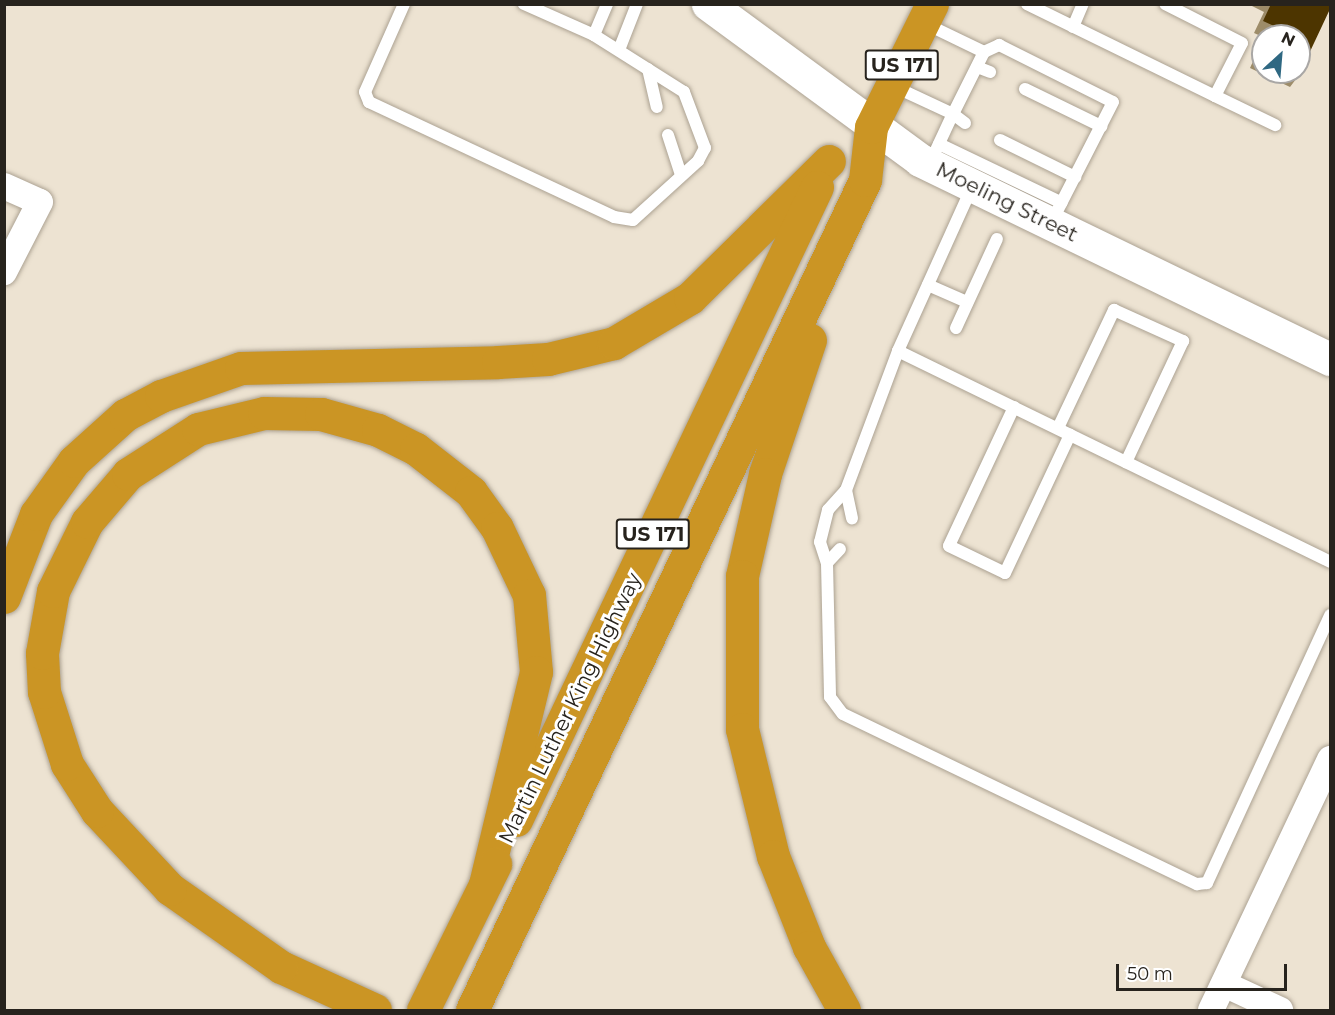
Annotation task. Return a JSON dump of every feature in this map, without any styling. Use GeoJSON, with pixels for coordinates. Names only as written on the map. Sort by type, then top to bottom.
{"type":"FeatureCollection","features":[{"type":"Feature","properties":{"kind":"highway","name":"Martin Luther King Highway"},"geometry":{"type":"LineString","coordinates":[[472,1011],[866,180],[871,127],[928,14]]}},
{"type":"Feature","properties":{"kind":"highway","name":"Martin Luther King Highway"},"geometry":{"type":"LineString","coordinates":[[423,1011],[829,161],[871,127]]}},
{"type":"Feature","properties":{"kind":"highway"},"geometry":{"type":"LineString","coordinates":[[4,597],[36,514],[74,461],[118,421],[161,396],[201,378],[241,369],[498,363],[548,359],[614,343],[690,298],[829,161]]}},
{"type":"Feature","properties":{"kind":"highway"},"geometry":{"type":"LineString","coordinates":[[844,1011],[809,947],[761,819],[742,729],[739,623],[742,576],[765,474],[866,180]]}},
{"type":"Feature","properties":{"kind":"highway"},"geometry":{"type":"LineString","coordinates":[[375,1011],[281,967],[170,889],[97,811],[67,764],[44,692],[42,652],[50,609],[87,522],[128,474],[198,429],[264,413],[321,414],[397,440],[471,492],[497,528],[529,595],[536,672],[485,885]]}},
{"type":"Feature","properties":{"kind":"street","name":"Moeling Street"},"geometry":{"type":"LineString","coordinates":[[708,4],[871,127],[934,154],[973,186],[1057,213],[1330,359]]}},
{"type":"Feature","properties":{"kind":"street"},"geometry":{"type":"LineString","coordinates":[[4,186],[40,202],[4,272]]}},
{"type":"Feature","properties":{"kind":"street"},"geometry":{"type":"LineString","coordinates":[[1211,1011],[1330,759]]}},
{"type":"Feature","properties":{"kind":"street"},"geometry":{"type":"LineString","coordinates":[[1224,984],[1280,1011]]}},
{"type":"Feature","properties":{"kind":"lane"},"geometry":{"type":"LineString","coordinates":[[404,4],[365,92],[376,108],[614,217],[633,220],[698,160],[704,135],[684,92],[594,35],[524,4]]}},
{"type":"Feature","properties":{"kind":"lane"},"geometry":{"type":"LineString","coordinates":[[594,35],[607,4]]}},
{"type":"Feature","properties":{"kind":"lane"},"geometry":{"type":"LineString","coordinates":[[619,50],[637,4]]}},
{"type":"Feature","properties":{"kind":"lane"},"geometry":{"type":"LineString","coordinates":[[1027,4],[1275,125]]}},
{"type":"Feature","properties":{"kind":"lane"},"geometry":{"type":"LineString","coordinates":[[1073,27],[1083,4]]}},
{"type":"Feature","properties":{"kind":"lane"},"geometry":{"type":"LineString","coordinates":[[1165,4],[1242,43],[1215,96]]}},
{"type":"Feature","properties":{"kind":"lane"},"geometry":{"type":"LineString","coordinates":[[928,14],[984,52]]}},
{"type":"Feature","properties":{"kind":"lane"},"geometry":{"type":"LineString","coordinates":[[999,45],[1113,102],[1057,213],[934,154],[984,52],[999,45]]}},
{"type":"Feature","properties":{"kind":"lane"},"geometry":{"type":"LineString","coordinates":[[976,67],[990,72]]}},
{"type":"Feature","properties":{"kind":"lane"},"geometry":{"type":"LineString","coordinates":[[648,69],[657,107]]}},
{"type":"Feature","properties":{"kind":"lane"},"geometry":{"type":"LineString","coordinates":[[892,85],[953,114],[965,123]]}},
{"type":"Feature","properties":{"kind":"lane"},"geometry":{"type":"LineString","coordinates":[[1025,89],[1101,126]]}},
{"type":"Feature","properties":{"kind":"lane"},"geometry":{"type":"LineString","coordinates":[[668,135],[681,175]]}},
{"type":"Feature","properties":{"kind":"lane"},"geometry":{"type":"LineString","coordinates":[[1000,140],[1076,177]]}},
{"type":"Feature","properties":{"kind":"lane"},"geometry":{"type":"LineString","coordinates":[[973,186],[898,351],[846,490],[828,510],[820,542],[827,564],[830,697],[843,714],[1197,884],[1214,873],[1330,615]]}},
{"type":"Feature","properties":{"kind":"lane"},"geometry":{"type":"LineString","coordinates":[[956,328],[997,238]]}},
{"type":"Feature","properties":{"kind":"lane"},"geometry":{"type":"LineString","coordinates":[[928,285],[967,302]]}},
{"type":"Feature","properties":{"kind":"lane"},"geometry":{"type":"LineString","coordinates":[[1058,428],[1114,310],[1183,341],[1126,462]]}},
{"type":"Feature","properties":{"kind":"lane"},"geometry":{"type":"LineString","coordinates":[[898,351],[1330,562]]}},
{"type":"Feature","properties":{"kind":"lane"},"geometry":{"type":"LineString","coordinates":[[1014,407],[949,546],[1005,573],[1070,435]]}},
{"type":"Feature","properties":{"kind":"lane"},"geometry":{"type":"LineString","coordinates":[[846,490],[852,518]]}},
{"type":"Feature","properties":{"kind":"lane"},"geometry":{"type":"LineString","coordinates":[[827,564],[840,549]]}},
{"type":"Feature","properties":{"kind":"building"},"geometry":{"type":"Polygon","coordinates":[[[1271,4],[1330,4],[1330,9],[1311,49],[1311,24],[1270,24],[1263,21],[1271,4]]]}}]}
